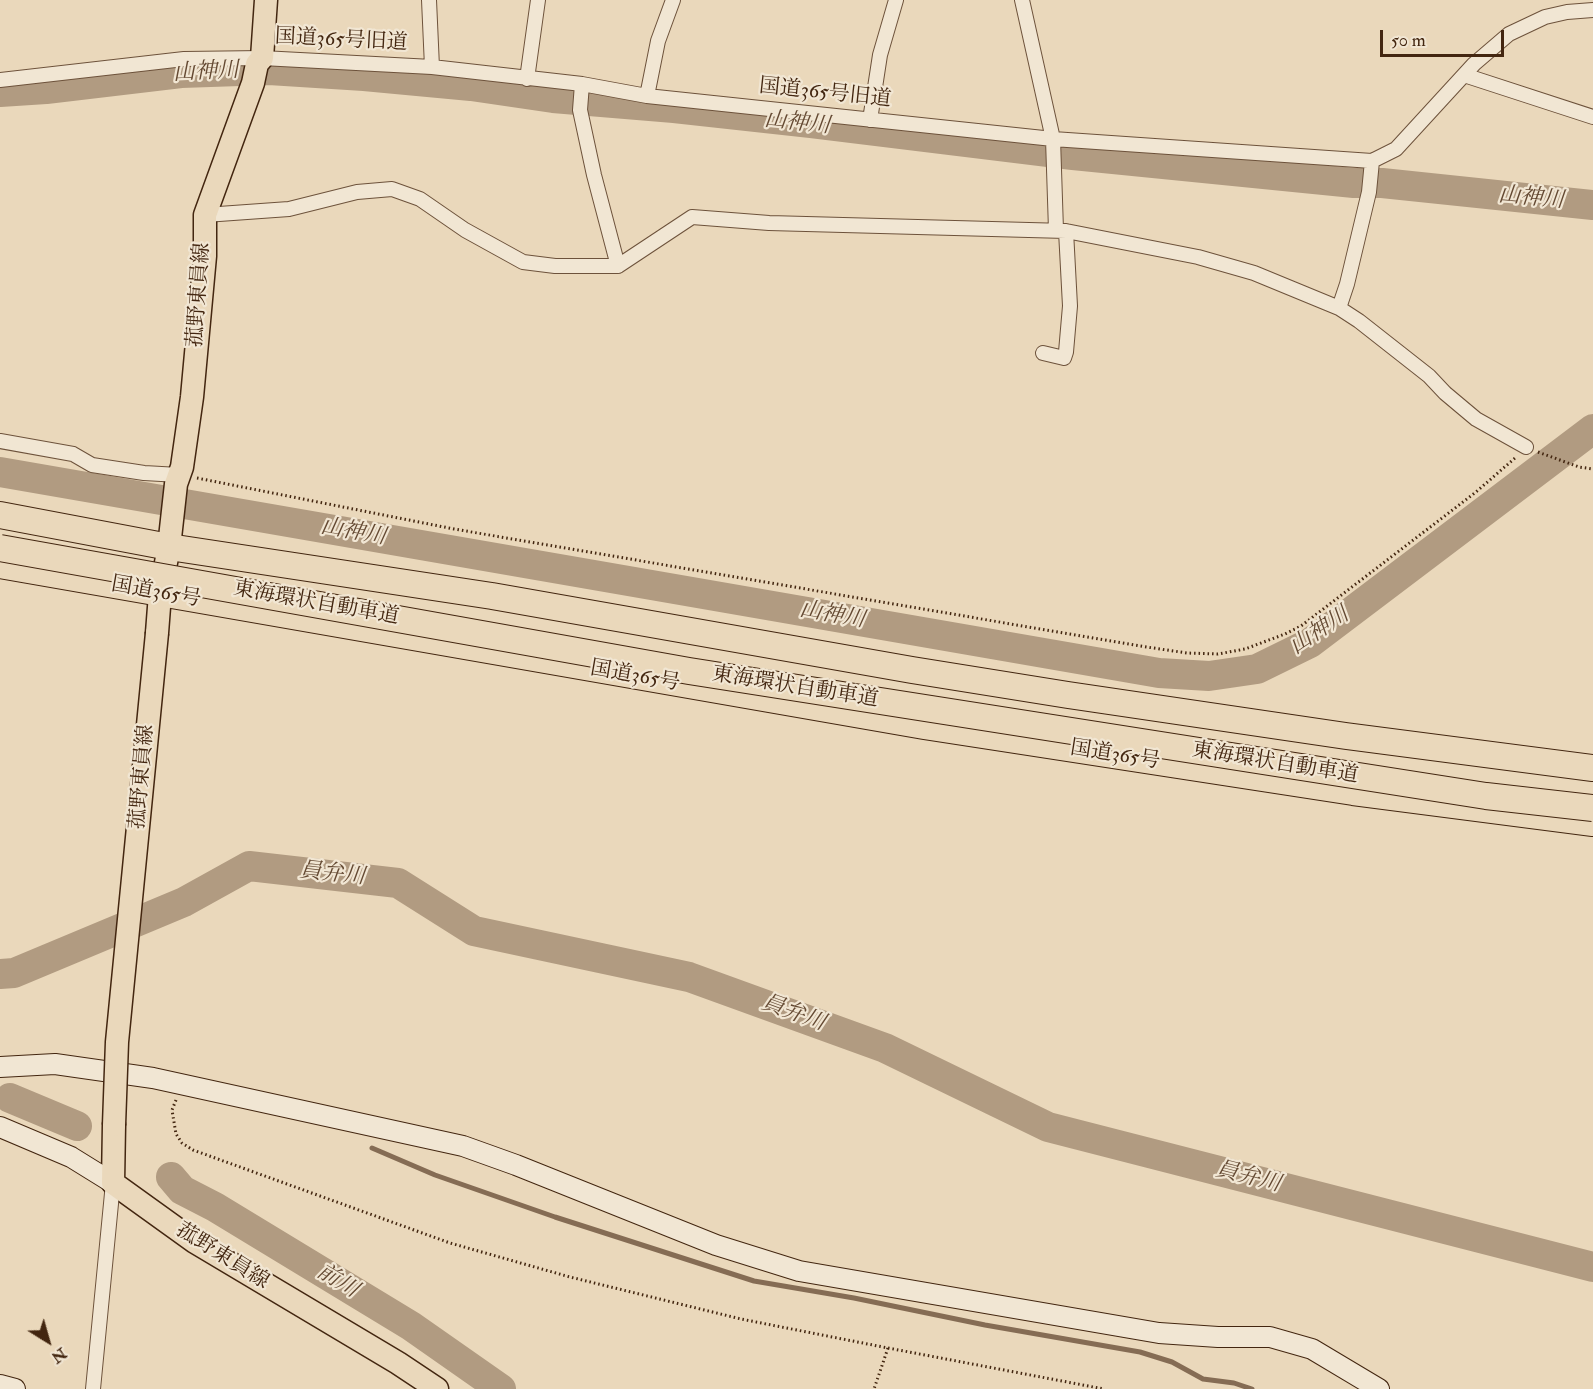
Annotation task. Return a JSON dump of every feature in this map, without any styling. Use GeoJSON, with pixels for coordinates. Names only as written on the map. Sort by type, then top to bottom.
{"type":"FeatureCollection","features":[{"type":"Feature","properties":{"kind":"highway"},"geometry":{"type":"LineString","coordinates":[[0,515],[170,539],[912,670],[1170,711],[1593,768]]}},
{"type":"Feature","properties":{"kind":"highway","name":"東海環状自動車道"},"geometry":{"type":"LineString","coordinates":[[0,548],[689,671],[1486,796],[1593,808]]}},
{"type":"Feature","properties":{"kind":"highway","name":"国道365号"},"geometry":{"type":"LineString","coordinates":[[0,565],[935,728],[1353,792],[1593,823]]}},
{"type":"Feature","properties":{"kind":"main road","name":"菰野東員線"},"geometry":{"type":"LineString","coordinates":[[266,0],[257,68],[205,215],[205,256],[194,374],[182,467],[177,479],[170,539],[160,594],[117,1042],[113,1183],[195,1242],[398,1363],[437,1389]]}},
{"type":"Feature","properties":{"kind":"street"},"geometry":{"type":"LineString","coordinates":[[429,0],[432,66]]}},
{"type":"Feature","properties":{"kind":"street"},"geometry":{"type":"LineString","coordinates":[[527,78],[538,0]]}},
{"type":"Feature","properties":{"kind":"street"},"geometry":{"type":"LineString","coordinates":[[647,96],[658,41],[673,0]]}},
{"type":"Feature","properties":{"kind":"street"},"geometry":{"type":"LineString","coordinates":[[870,120],[879,55],[896,0]]}},
{"type":"Feature","properties":{"kind":"street"},"geometry":{"type":"LineString","coordinates":[[1022,0],[1053,142],[1070,306],[1064,358],[1043,353]]}},
{"type":"Feature","properties":{"kind":"street"},"geometry":{"type":"LineString","coordinates":[[1339,308],[1369,192],[1372,167],[1396,149],[1464,75],[1509,34],[1545,17],[1593,10]]}},
{"type":"Feature","properties":{"kind":"street","name":"国道365号旧道"},"geometry":{"type":"LineString","coordinates":[[0,80],[184,59],[257,68],[432,66],[527,78],[581,90],[870,120],[1053,142],[1372,167]]}},
{"type":"Feature","properties":{"kind":"street"},"geometry":{"type":"LineString","coordinates":[[1464,75],[1593,117]]}},
{"type":"Feature","properties":{"kind":"street"},"geometry":{"type":"LineString","coordinates":[[581,90],[580,110],[618,266]]}},
{"type":"Feature","properties":{"kind":"street"},"geometry":{"type":"LineString","coordinates":[[205,215],[290,209],[357,192],[392,189],[420,199],[465,230],[523,262],[555,266],[618,266],[692,217],[781,224],[1061,231],[1198,257],[1254,273],[1339,308],[1429,376],[1476,419],[1528,448]]}},
{"type":"Feature","properties":{"kind":"street"},"geometry":{"type":"LineString","coordinates":[[0,441],[73,454],[92,465],[177,479]]}},
{"type":"Feature","properties":{"kind":"street"},"geometry":{"type":"LineString","coordinates":[[0,1067],[55,1064],[153,1078],[464,1146],[716,1245],[799,1271],[1159,1333],[1218,1337],[1270,1337],[1312,1349],[1379,1389]]}},
{"type":"Feature","properties":{"kind":"street"},"geometry":{"type":"LineString","coordinates":[[0,1127],[71,1157],[113,1183],[93,1389]]}},
{"type":"Feature","properties":{"kind":"street"},"geometry":{"type":"LineString","coordinates":[[0,1384],[15,1389]]}},
{"type":"Feature","properties":{"kind":"path"},"geometry":{"type":"LineString","coordinates":[[177,479],[454,529],[1140,646],[1187,653],[1218,654],[1245,649],[1301,626],[1476,492],[1528,448],[1570,464],[1593,469]]}},
{"type":"Feature","properties":{"kind":"path"},"geometry":{"type":"LineString","coordinates":[[183,1085],[172,1110],[176,1134],[182,1143],[193,1150],[472,1249],[570,1277],[741,1319],[1104,1389]]}},
{"type":"Feature","properties":{"kind":"path"},"geometry":{"type":"LineString","coordinates":[[874,1389],[888,1348]]}},
{"type":"Feature","properties":{"kind":"waterway","name":"山神川"},"geometry":{"type":"LineString","coordinates":[[0,92],[46,89],[181,73],[269,70],[364,76],[471,86],[553,98],[811,123],[1073,155],[1593,205]]}},
{"type":"Feature","properties":{"kind":"waterway","name":"山神川"},"geometry":{"type":"LineString","coordinates":[[0,472],[1159,673],[1209,676],[1257,669],[1310,643],[1593,429]]}},
{"type":"Feature","properties":{"kind":"waterway","name":"員弁川"},"geometry":{"type":"LineString","coordinates":[[0,974],[14,973],[184,902],[249,866],[398,883],[474,931],[689,977],[885,1048],[1048,1127],[1593,1267]]}},
{"type":"Feature","properties":{"kind":"waterway","name":"前川"},"geometry":{"type":"LineString","coordinates":[[10,1098],[77,1126]]}},
{"type":"Feature","properties":{"kind":"waterway"},"geometry":{"type":"LineString","coordinates":[[372,1148],[435,1175],[555,1217],[754,1281],[1140,1352],[1172,1362],[1203,1379],[1234,1383],[1252,1389]]}},
{"type":"Feature","properties":{"kind":"waterway","name":"前川"},"geometry":{"type":"LineString","coordinates":[[171,1177],[182,1190],[215,1207],[411,1326],[501,1389]]}}]}
